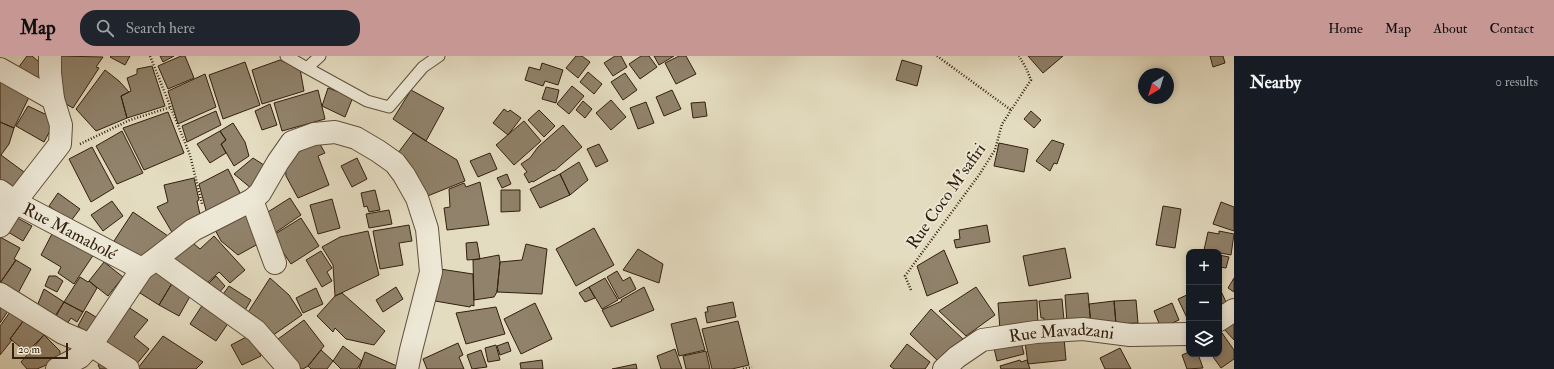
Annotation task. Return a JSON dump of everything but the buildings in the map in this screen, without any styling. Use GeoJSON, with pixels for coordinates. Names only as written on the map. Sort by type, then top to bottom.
{"type":"FeatureCollection","features":[{"type":"Feature","properties":{"kind":"street"},"geometry":{"type":"LineString","coordinates":[[0,226],[8,197],[60,144],[61,125],[53,99],[50,56]]}},
{"type":"Feature","properties":{"kind":"street"},"geometry":{"type":"LineString","coordinates":[[0,68],[53,99]]}},
{"type":"Feature","properties":{"kind":"street"},"geometry":{"type":"LineString","coordinates":[[57,369],[80,357],[149,264],[192,230],[252,200],[260,193],[278,162],[292,142],[314,134],[336,132],[356,138],[395,163],[417,198],[427,229],[431,272],[407,369]]}},
{"type":"Feature","properties":{"kind":"street","name":"Rue Mamabolé"},"geometry":{"type":"LineString","coordinates":[[8,197],[149,264],[256,331],[289,369]]}},
{"type":"Feature","properties":{"kind":"street"},"geometry":{"type":"LineString","coordinates":[[252,200],[275,263]]}},
{"type":"Feature","properties":{"kind":"street"},"geometry":{"type":"LineString","coordinates":[[0,294],[63,333],[90,345],[128,369]]}},
{"type":"Feature","properties":{"kind":"street"},"geometry":{"type":"LineString","coordinates":[[1222,318],[1234,310]]}},
{"type":"Feature","properties":{"kind":"street","name":"Rue Mavadzani"},"geometry":{"type":"LineString","coordinates":[[944,369],[957,357],[982,340],[1028,333],[1083,329],[1130,335],[1186,334]]}},
{"type":"Feature","properties":{"kind":"lane"},"geometry":{"type":"LineString","coordinates":[[286,56],[367,101],[389,107],[423,67],[439,56]]}},
{"type":"Feature","properties":{"kind":"lane"},"geometry":{"type":"LineString","coordinates":[[307,68],[320,56]]}},
{"type":"Feature","properties":{"kind":"path"},"geometry":{"type":"LineString","coordinates":[[150,56],[190,155],[206,222]]}},
{"type":"Feature","properties":{"kind":"path"},"geometry":{"type":"LineString","coordinates":[[938,56],[1011,110],[1031,80],[1019,56]]}},
{"type":"Feature","properties":{"kind":"path"},"geometry":{"type":"LineString","coordinates":[[60,144],[69,145],[82,143],[130,120],[171,107]]}},
{"type":"Feature","properties":{"kind":"path","name":"Rue Coco M'safiri"},"geometry":{"type":"LineString","coordinates":[[911,290],[905,276],[979,175],[994,150],[1002,124],[1011,110]]}},
{"type":"Feature","properties":{"kind":"path"},"geometry":{"type":"LineString","coordinates":[[743,369],[752,367]]}}]}
